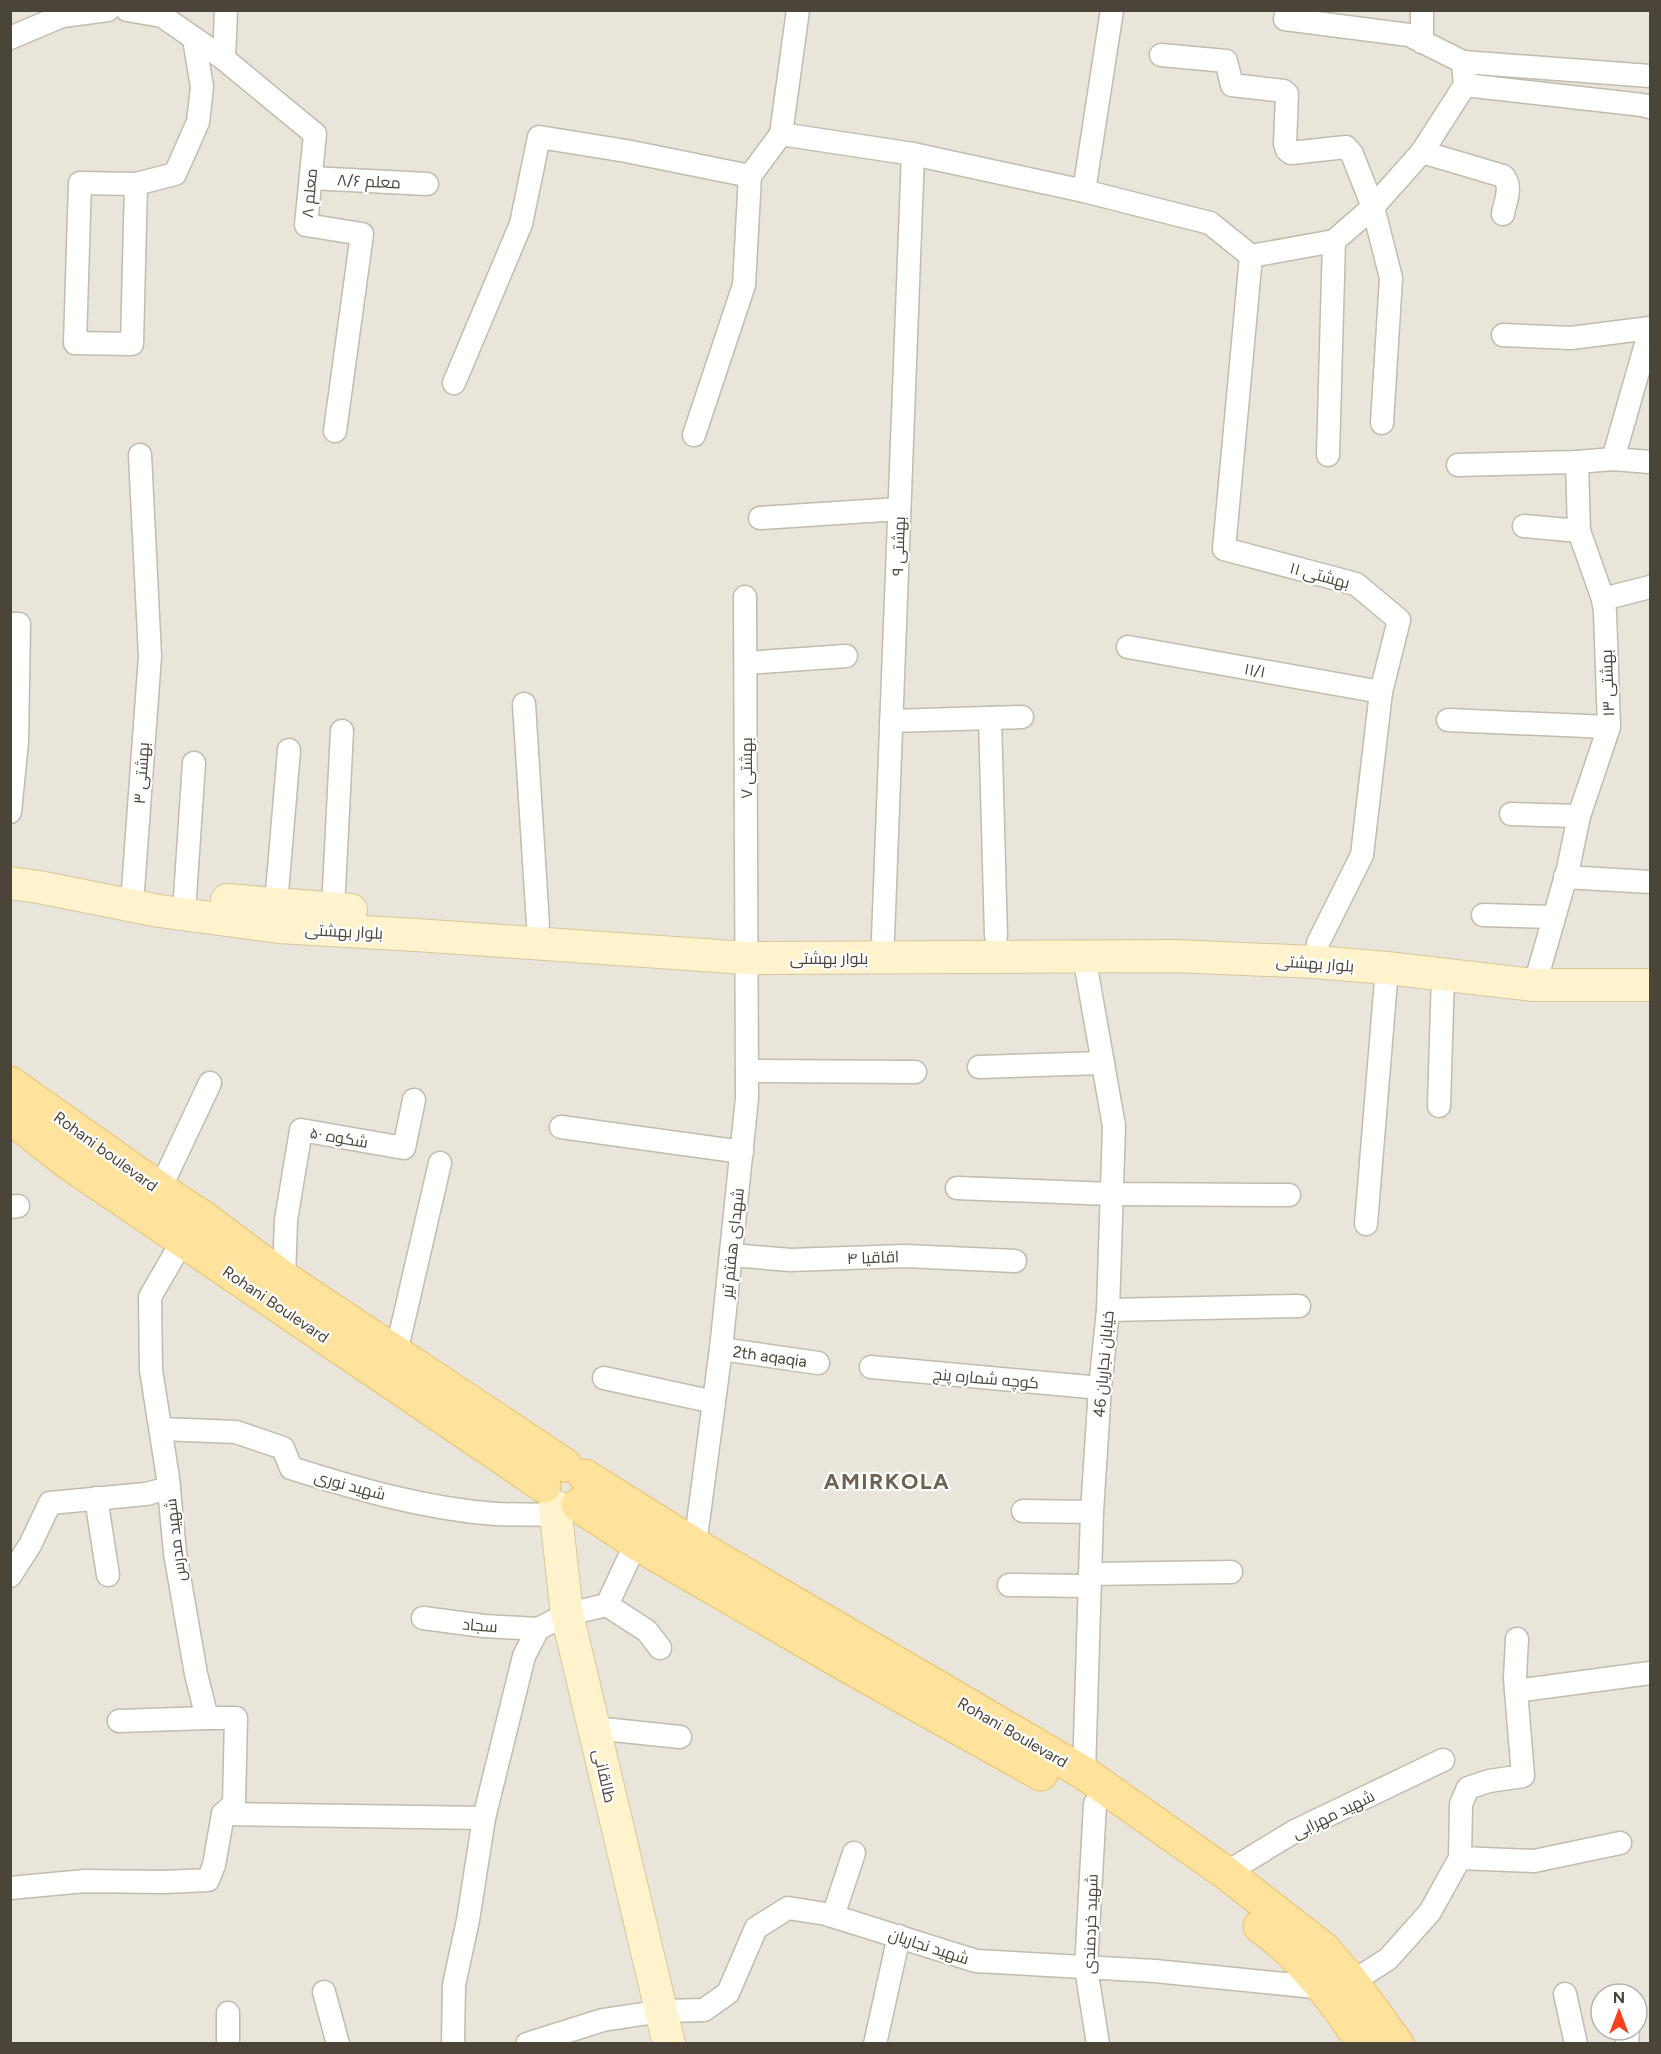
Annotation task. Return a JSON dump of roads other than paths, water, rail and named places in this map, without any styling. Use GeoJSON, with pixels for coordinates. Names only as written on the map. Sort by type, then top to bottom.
{"type":"FeatureCollection","features":[{"type":"Feature","properties":{"kind":"main road","name":"بلوار بهشتی"},"geometry":{"type":"LineString","coordinates":[[10,868],[159,911],[279,927],[460,928],[538,924],[747,949],[883,938],[996,936],[1186,956],[1387,968],[1534,985],[1650,985]]}},
{"type":"Feature","properties":{"kind":"main road","name":"بلوار بهشتی"},"geometry":{"type":"LineString","coordinates":[[10,883],[133,890],[185,897],[333,909],[460,928],[747,949],[1084,946],[1147,935],[1318,943],[1539,970],[1650,970]]}},
{"type":"Feature","properties":{"kind":"main road","name":"Rohani boulevard"},"geometry":{"type":"LineString","coordinates":[[10,1083],[204,1218],[284,1278]]}},
{"type":"Feature","properties":{"kind":"main road","name":"Rohani Boulevard"},"geometry":{"type":"LineString","coordinates":[[10,1117],[70,1164],[564,1492],[636,1543],[853,1669],[1095,1804],[1338,1985],[1397,2043]]}},
{"type":"Feature","properties":{"kind":"main road","name":"Rohani Boulevard"},"geometry":{"type":"LineString","coordinates":[[284,1278],[396,1353],[564,1492],[695,1545],[1084,1773],[1226,1873],[1324,1949],[1364,2043]]}},
{"type":"Feature","properties":{"kind":"main road","name":"طالقانی"},"geometry":{"type":"LineString","coordinates":[[564,1492],[567,1614],[669,2043]]}},
{"type":"Feature","properties":{"kind":"street"},"geometry":{"type":"LineString","coordinates":[[10,38],[64,14],[108,10]]}},
{"type":"Feature","properties":{"kind":"street","name":"معلم ۸"},"geometry":{"type":"LineString","coordinates":[[127,10],[162,16],[224,59],[315,134],[306,225],[362,234],[335,430]]}},
{"type":"Feature","properties":{"kind":"street"},"geometry":{"type":"LineString","coordinates":[[224,59],[226,10]]}},
{"type":"Feature","properties":{"kind":"street"},"geometry":{"type":"LineString","coordinates":[[694,435],[744,285],[750,177],[781,134],[798,10]]}},
{"type":"Feature","properties":{"kind":"street"},"geometry":{"type":"LineString","coordinates":[[1084,191],[1112,10]]}},
{"type":"Feature","properties":{"kind":"street"},"geometry":{"type":"LineString","coordinates":[[1287,10],[1285,19],[1409,36],[1463,62],[1650,76]]}},
{"type":"Feature","properties":{"kind":"street"},"geometry":{"type":"LineString","coordinates":[[1422,10],[1422,42]]}},
{"type":"Feature","properties":{"kind":"street"},"geometry":{"type":"LineString","coordinates":[[136,184],[132,344],[75,343],[80,183],[136,184],[175,174],[198,122],[202,87],[194,39]]}},
{"type":"Feature","properties":{"kind":"street"},"geometry":{"type":"LineString","coordinates":[[1161,55],[1226,61],[1229,65],[1232,85],[1284,91],[1287,94],[1285,144],[1291,153],[1346,147],[1352,154],[1373,207],[1391,278],[1382,423]]}},
{"type":"Feature","properties":{"kind":"street"},"geometry":{"type":"LineString","coordinates":[[781,134],[913,154],[1084,191],[1210,223],[1251,256],[1334,241],[1373,207],[1422,152],[1465,85],[1463,62]]}},
{"type":"Feature","properties":{"kind":"street"},"geometry":{"type":"LineString","coordinates":[[1465,85],[1650,107]]}},
{"type":"Feature","properties":{"kind":"street"},"geometry":{"type":"LineString","coordinates":[[454,383],[521,224],[539,137],[626,151],[750,177]]}},
{"type":"Feature","properties":{"kind":"street"},"geometry":{"type":"LineString","coordinates":[[1422,152],[1503,176],[1509,186],[1503,214]]}},
{"type":"Feature","properties":{"kind":"street","name":"بهشتی ۹"},"geometry":{"type":"LineString","coordinates":[[883,938],[913,154]]}},
{"type":"Feature","properties":{"kind":"street","name":"معلم ۸/۶"},"geometry":{"type":"LineString","coordinates":[[311,178],[427,184]]}},
{"type":"Feature","properties":{"kind":"street"},"geometry":{"type":"LineString","coordinates":[[1328,455],[1334,241]]}},
{"type":"Feature","properties":{"kind":"street","name":"بهشتی ۱۱"},"geometry":{"type":"LineString","coordinates":[[1251,256],[1224,549],[1356,584],[1399,620],[1381,692],[1362,855],[1318,943]]}},
{"type":"Feature","properties":{"kind":"street"},"geometry":{"type":"LineString","coordinates":[[1503,335],[1571,338],[1650,329],[1613,459]]}},
{"type":"Feature","properties":{"kind":"street","name":"بهشتی ۳"},"geometry":{"type":"LineString","coordinates":[[133,890],[150,656],[141,455]]}},
{"type":"Feature","properties":{"kind":"street"},"geometry":{"type":"LineString","coordinates":[[1458,465],[1613,459],[1650,462]]}},
{"type":"Feature","properties":{"kind":"street","name":"بهشتی ۱۳"},"geometry":{"type":"LineString","coordinates":[[1539,970],[1579,816],[1609,727],[1603,599],[1579,531],[1577,462]]}},
{"type":"Feature","properties":{"kind":"street"},"geometry":{"type":"LineString","coordinates":[[760,518],[899,509]]}},
{"type":"Feature","properties":{"kind":"street"},"geometry":{"type":"LineString","coordinates":[[1524,526],[1579,531]]}},
{"type":"Feature","properties":{"kind":"street"},"geometry":{"type":"LineString","coordinates":[[1603,599],[1650,587]]}},
{"type":"Feature","properties":{"kind":"street","name":"بهشتی ۷"},"geometry":{"type":"LineString","coordinates":[[745,597],[747,949]]}},
{"type":"Feature","properties":{"kind":"street"},"geometry":{"type":"LineString","coordinates":[[10,624],[19,624],[17,742],[10,812]]}},
{"type":"Feature","properties":{"kind":"street","name":"۱۱/۱"},"geometry":{"type":"LineString","coordinates":[[1128,647],[1381,692]]}},
{"type":"Feature","properties":{"kind":"street"},"geometry":{"type":"LineString","coordinates":[[746,663],[846,656]]}},
{"type":"Feature","properties":{"kind":"street"},"geometry":{"type":"LineString","coordinates":[[524,704],[538,924]]}},
{"type":"Feature","properties":{"kind":"street"},"geometry":{"type":"LineString","coordinates":[[891,721],[1022,717]]}},
{"type":"Feature","properties":{"kind":"street"},"geometry":{"type":"LineString","coordinates":[[990,718],[996,936]]}},
{"type":"Feature","properties":{"kind":"street"},"geometry":{"type":"LineString","coordinates":[[1448,720],[1609,727]]}},
{"type":"Feature","properties":{"kind":"street"},"geometry":{"type":"LineString","coordinates":[[333,909],[342,731]]}},
{"type":"Feature","properties":{"kind":"street"},"geometry":{"type":"LineString","coordinates":[[276,904],[289,750]]}},
{"type":"Feature","properties":{"kind":"street"},"geometry":{"type":"LineString","coordinates":[[185,897],[194,763]]}},
{"type":"Feature","properties":{"kind":"street"},"geometry":{"type":"LineString","coordinates":[[1511,814],[1579,816]]}},
{"type":"Feature","properties":{"kind":"street"},"geometry":{"type":"LineString","coordinates":[[1565,877],[1650,882]]}},
{"type":"Feature","properties":{"kind":"street"},"geometry":{"type":"LineString","coordinates":[[1483,915],[1554,917]]}},
{"type":"Feature","properties":{"kind":"street","name":"خیابان نجاریان 46"},"geometry":{"type":"LineString","coordinates":[[1084,946],[1114,1126],[1108,1310],[1100,1388],[1092,1512],[1084,1773]]}},
{"type":"Feature","properties":{"kind":"street","name":"شهدای هفتم تیر"},"geometry":{"type":"LineString","coordinates":[[695,1545],[721,1349],[747,1098],[747,949]]}},
{"type":"Feature","properties":{"kind":"street"},"geometry":{"type":"LineString","coordinates":[[1366,1224],[1387,968]]}},
{"type":"Feature","properties":{"kind":"street"},"geometry":{"type":"LineString","coordinates":[[1439,1106],[1443,974]]}},
{"type":"Feature","properties":{"kind":"street"},"geometry":{"type":"LineString","coordinates":[[980,1067],[1103,1063]]}},
{"type":"Feature","properties":{"kind":"street"},"geometry":{"type":"LineString","coordinates":[[747,1071],[915,1072]]}},
{"type":"Feature","properties":{"kind":"street"},"geometry":{"type":"LineString","coordinates":[[160,1189],[210,1083]]}},
{"type":"Feature","properties":{"kind":"street","name":"شکوه ۵۰"},"geometry":{"type":"LineString","coordinates":[[284,1278],[286,1220],[302,1130],[404,1148],[414,1100]]}},
{"type":"Feature","properties":{"kind":"street"},"geometry":{"type":"LineString","coordinates":[[561,1127],[742,1152]]}},
{"type":"Feature","properties":{"kind":"street"},"geometry":{"type":"LineString","coordinates":[[396,1353],[440,1163]]}},
{"type":"Feature","properties":{"kind":"street"},"geometry":{"type":"LineString","coordinates":[[957,1188],[1111,1194],[1289,1195]]}},
{"type":"Feature","properties":{"kind":"street","name":"شهید مدرس"},"geometry":{"type":"LineString","coordinates":[[183,1240],[150,1297],[151,1370],[169,1488],[175,1553],[196,1674],[207,1718]]}},
{"type":"Feature","properties":{"kind":"street","name":"اقاقیا ۴"},"geometry":{"type":"LineString","coordinates":[[730,1255],[790,1260],[905,1256],[1015,1261]]}},
{"type":"Feature","properties":{"kind":"street"},"geometry":{"type":"LineString","coordinates":[[1108,1310],[1299,1305]]}},
{"type":"Feature","properties":{"kind":"street","name":"2th aqaqia"},"geometry":{"type":"LineString","coordinates":[[721,1349],[818,1363]]}},
{"type":"Feature","properties":{"kind":"street","name":"کوچه شماره پنج"},"geometry":{"type":"LineString","coordinates":[[872,1367],[1100,1388]]}},
{"type":"Feature","properties":{"kind":"street"},"geometry":{"type":"LineString","coordinates":[[604,1378],[714,1402]]}},
{"type":"Feature","properties":{"kind":"street","name":"شهید نوری"},"geometry":{"type":"LineString","coordinates":[[160,1429],[236,1432],[283,1448],[291,1468],[335,1482],[432,1506],[496,1514],[564,1492]]}},
{"type":"Feature","properties":{"kind":"street"},"geometry":{"type":"LineString","coordinates":[[10,1576],[30,1545],[50,1503],[146,1494],[169,1488]]}},
{"type":"Feature","properties":{"kind":"street"},"geometry":{"type":"LineString","coordinates":[[96,1498],[108,1575]]}},
{"type":"Feature","properties":{"kind":"street"},"geometry":{"type":"LineString","coordinates":[[1023,1511],[1092,1512]]}},
{"type":"Feature","properties":{"kind":"street"},"geometry":{"type":"LineString","coordinates":[[607,1605],[636,1543]]}},
{"type":"Feature","properties":{"kind":"street"},"geometry":{"type":"LineString","coordinates":[[1009,1585],[1231,1572]]}},
{"type":"Feature","properties":{"kind":"street"},"geometry":{"type":"LineString","coordinates":[[453,2043],[454,1985],[468,1920],[484,1818],[524,1656],[538,1629],[567,1614],[607,1605],[647,1631],[660,1648]]}},
{"type":"Feature","properties":{"kind":"street","name":"سجاد"},"geometry":{"type":"LineString","coordinates":[[423,1618],[484,1626],[538,1629]]}},
{"type":"Feature","properties":{"kind":"street"},"geometry":{"type":"LineString","coordinates":[[1338,1985],[1388,1959],[1430,1912],[1460,1858],[1461,1804],[1468,1788],[1490,1781],[1523,1776],[1516,1691],[1517,1639]]}},
{"type":"Feature","properties":{"kind":"street"},"geometry":{"type":"LineString","coordinates":[[1516,1691],[1650,1673]]}},
{"type":"Feature","properties":{"kind":"street"},"geometry":{"type":"LineString","coordinates":[[10,1888],[86,1881],[208,1880],[214,1865],[223,1814],[234,1804],[236,1718],[119,1721]]}},
{"type":"Feature","properties":{"kind":"street"},"geometry":{"type":"LineString","coordinates":[[594,1728],[680,1737]]}},
{"type":"Feature","properties":{"kind":"street","name":"شهید مهرابی"},"geometry":{"type":"LineString","coordinates":[[1226,1873],[1295,1832],[1443,1760]]}},
{"type":"Feature","properties":{"kind":"street","name":"شهید خردمندی"},"geometry":{"type":"LineString","coordinates":[[1095,1804],[1086,1968],[1098,2043]]}},
{"type":"Feature","properties":{"kind":"street"},"geometry":{"type":"LineString","coordinates":[[223,1814],[484,1818]]}},
{"type":"Feature","properties":{"kind":"street"},"geometry":{"type":"LineString","coordinates":[[1460,1858],[1534,1861],[1620,1844]]}},
{"type":"Feature","properties":{"kind":"street"},"geometry":{"type":"LineString","coordinates":[[833,1916],[854,1853]]}},
{"type":"Feature","properties":{"kind":"street","name":"شهید نجاریان"},"geometry":{"type":"LineString","coordinates":[[528,2043],[603,2020],[662,2011],[704,2010],[728,1993],[756,1928],[788,1908],[833,1916],[976,1961],[1155,1971],[1338,1985]]}},
{"type":"Feature","properties":{"kind":"street"},"geometry":{"type":"LineString","coordinates":[[875,2043],[899,1936]]}},
{"type":"Feature","properties":{"kind":"street"},"geometry":{"type":"LineString","coordinates":[[324,1992],[338,2043]]}},
{"type":"Feature","properties":{"kind":"street"},"geometry":{"type":"LineString","coordinates":[[1565,1994],[1576,2043]]}},
{"type":"Feature","properties":{"kind":"street"},"geometry":{"type":"LineString","coordinates":[[228,2013],[228,2043]]}},
{"type":"Feature","properties":{"kind":"district","name":"AMIRKOLA"},"geometry":{"type":"Point","coordinates":[887,1481]}}]}
